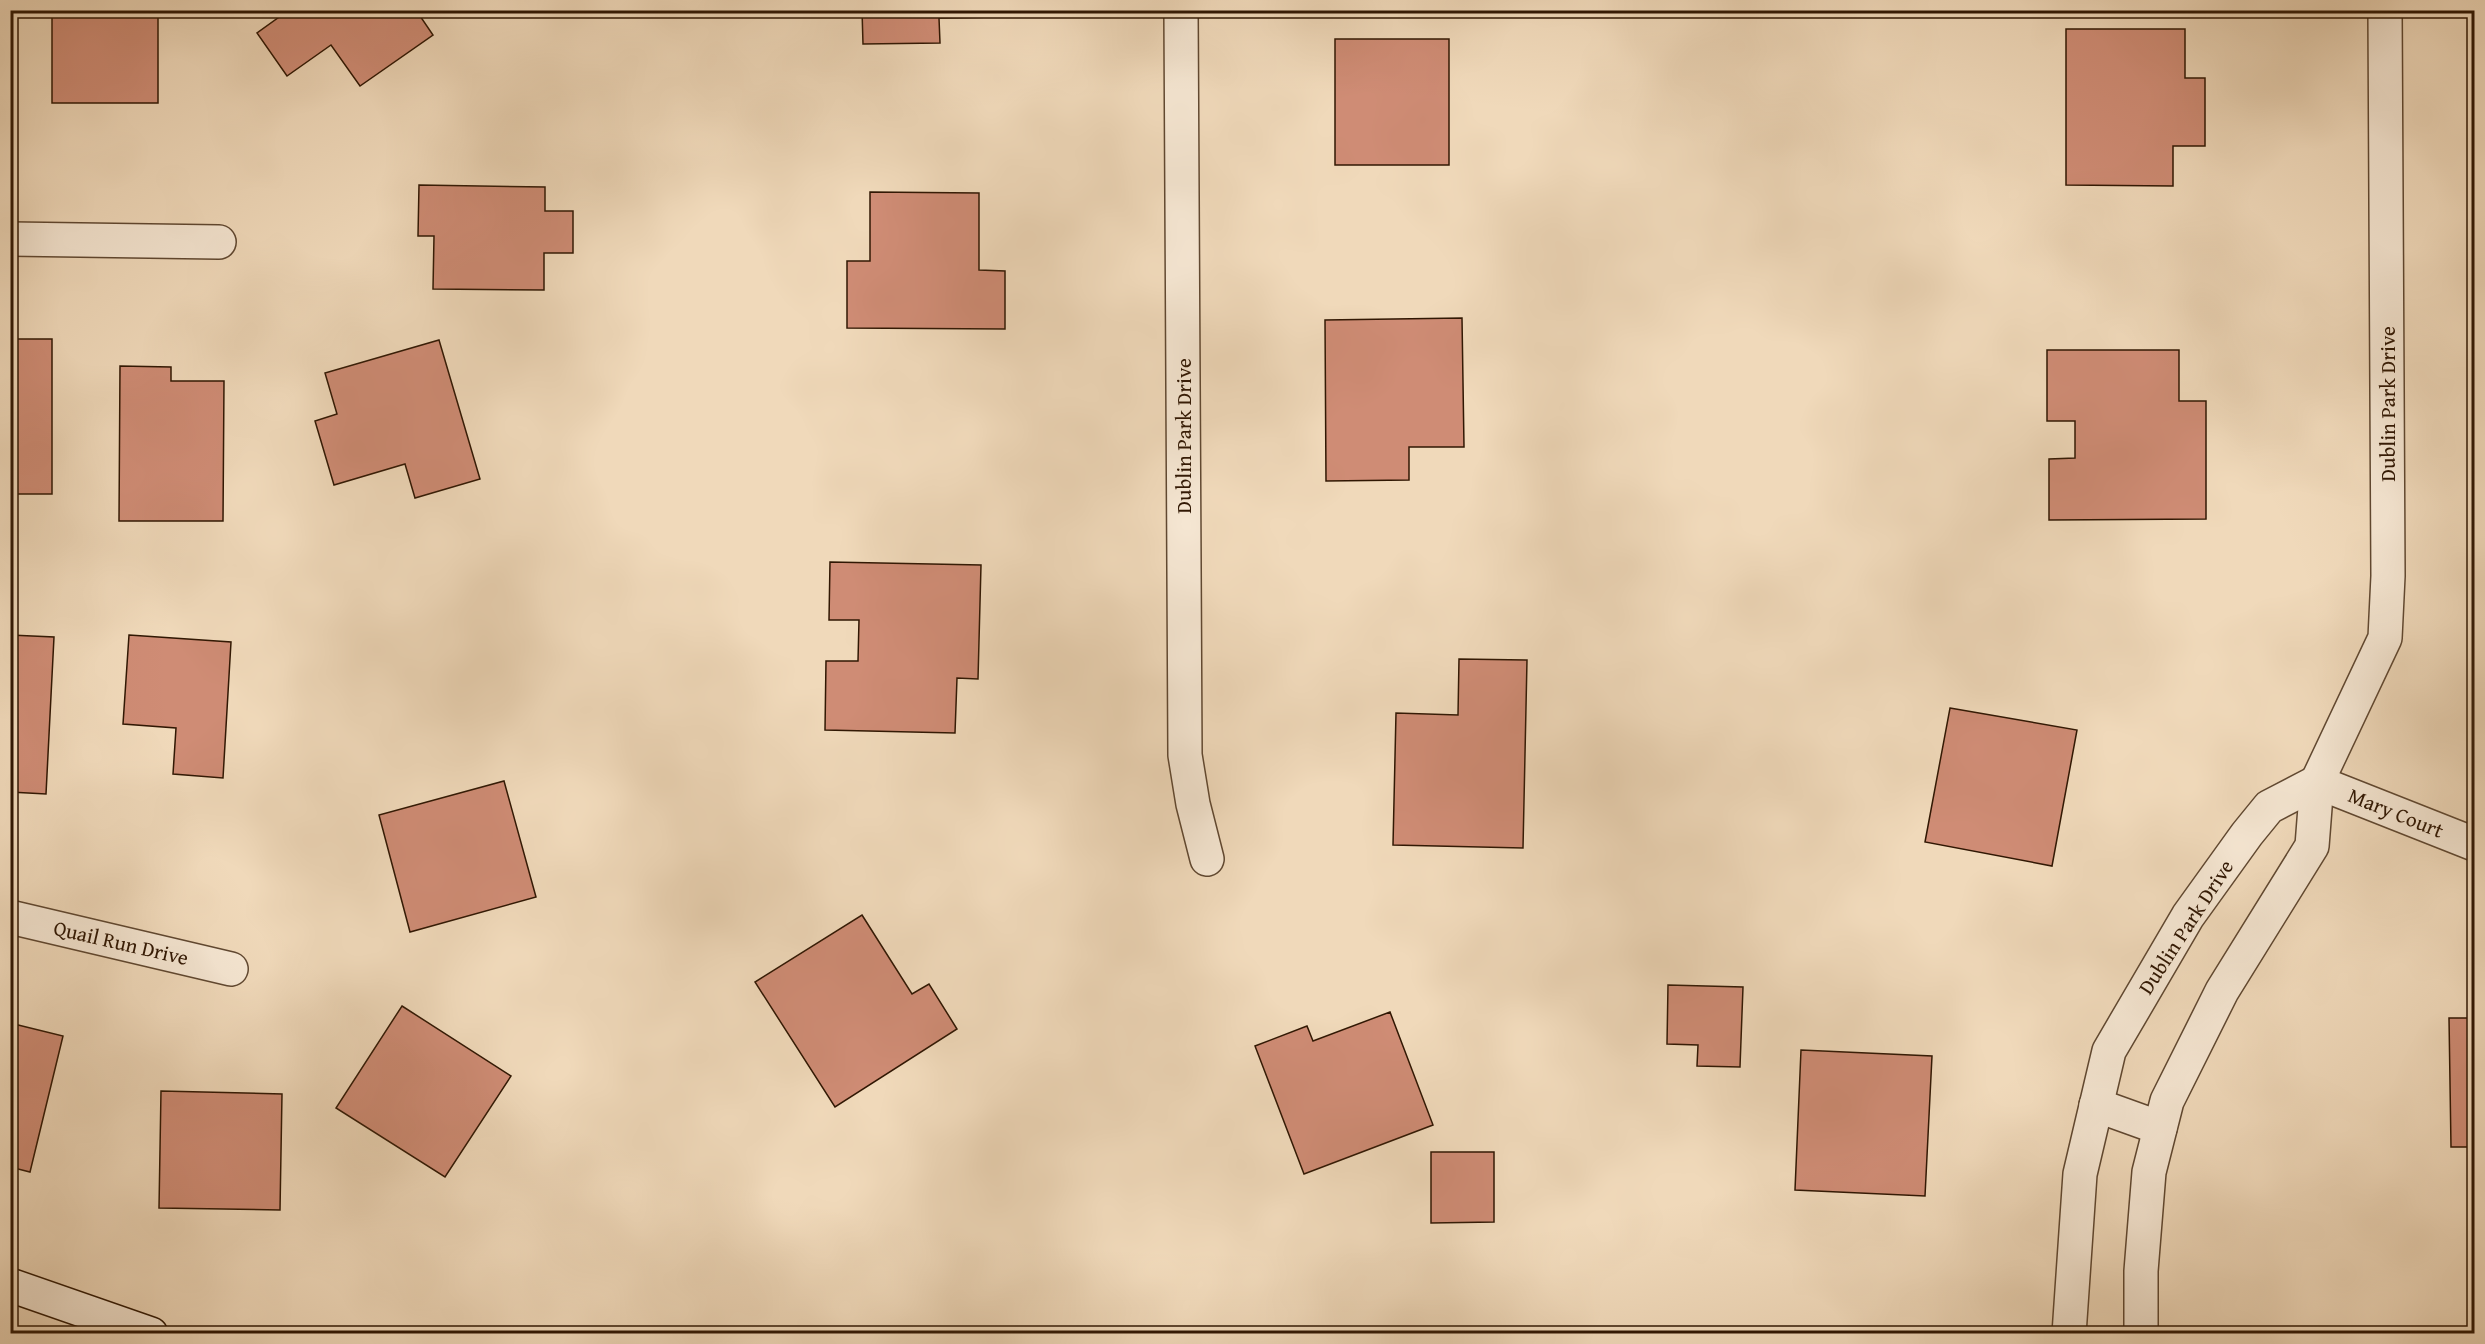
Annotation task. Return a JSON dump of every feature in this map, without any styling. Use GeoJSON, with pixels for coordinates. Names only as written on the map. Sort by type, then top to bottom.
{"type":"FeatureCollection","features":[{"type":"Feature","properties":{"kind":"street","name":"Dublin Park Drive"},"geometry":{"type":"LineString","coordinates":[[1182,10],[1185,755],[1192,804],[1207,859]]}},
{"type":"Feature","properties":{"kind":"street","name":"Dublin Park Drive"},"geometry":{"type":"LineString","coordinates":[[2141,1334],[2141,1271],[2149,1172],[2167,1101],[2222,991],[2312,846],[2317,782],[2385,638],[2388,576],[2385,10]]}},
{"type":"Feature","properties":{"kind":"street"},"geometry":{"type":"LineString","coordinates":[[10,239],[219,242]]}},
{"type":"Feature","properties":{"kind":"street","name":"Dublin Park Drive"},"geometry":{"type":"LineString","coordinates":[[2069,1334],[2080,1174],[2109,1051],[2188,916],[2269,807],[2317,782]]}},
{"type":"Feature","properties":{"kind":"street","name":"Mary Court"},"geometry":{"type":"LineString","coordinates":[[2317,782],[2475,844]]}},
{"type":"Feature","properties":{"kind":"street","name":"Quail Run Drive"},"geometry":{"type":"LineString","coordinates":[[10,917],[231,969]]}},
{"type":"Feature","properties":{"kind":"street"},"geometry":{"type":"LineString","coordinates":[[2096,1105],[2160,1128]]}},
{"type":"Feature","properties":{"kind":"street"},"geometry":{"type":"LineString","coordinates":[[10,1285],[151,1334]]}},
{"type":"Feature","properties":{"kind":"building"},"geometry":{"type":"Polygon","coordinates":[[[52,10],[158,10],[158,103],[52,103],[52,10]]]}},
{"type":"Feature","properties":{"kind":"building"},"geometry":{"type":"Polygon","coordinates":[[[289,10],[416,10],[433,35],[360,86],[331,45],[287,76],[257,33],[289,10]]]}},
{"type":"Feature","properties":{"kind":"building"},"geometry":{"type":"Polygon","coordinates":[[[862,10],[999,10],[999,17],[939,18],[940,43],[863,44],[862,10]]]}},
{"type":"Feature","properties":{"kind":"building"},"geometry":{"type":"Polygon","coordinates":[[[2066,29],[2185,29],[2185,78],[2205,78],[2205,146],[2173,146],[2173,186],[2066,185],[2066,29]]]}},
{"type":"Feature","properties":{"kind":"building"},"geometry":{"type":"Polygon","coordinates":[[[1335,39],[1449,39],[1449,165],[1335,165],[1335,39]]]}},
{"type":"Feature","properties":{"kind":"building"},"geometry":{"type":"Polygon","coordinates":[[[419,185],[545,187],[545,211],[573,211],[573,253],[544,253],[544,290],[433,289],[434,236],[418,236],[419,185]]]}},
{"type":"Feature","properties":{"kind":"building"},"geometry":{"type":"Polygon","coordinates":[[[870,192],[979,193],[979,270],[1005,271],[1005,329],[847,328],[847,261],[870,261],[870,192]]]}},
{"type":"Feature","properties":{"kind":"building"},"geometry":{"type":"Polygon","coordinates":[[[1462,318],[1464,447],[1409,447],[1409,480],[1326,481],[1325,320],[1462,318]]]}},
{"type":"Feature","properties":{"kind":"building"},"geometry":{"type":"Polygon","coordinates":[[[10,339],[52,339],[52,494],[10,494],[10,339]]]}},
{"type":"Feature","properties":{"kind":"building"},"geometry":{"type":"Polygon","coordinates":[[[439,340],[480,479],[415,498],[405,464],[334,485],[315,421],[337,414],[325,373],[439,340]]]}},
{"type":"Feature","properties":{"kind":"building"},"geometry":{"type":"Polygon","coordinates":[[[2047,350],[2179,350],[2179,401],[2206,401],[2206,519],[2049,520],[2049,459],[2075,458],[2075,421],[2047,421],[2047,350]]]}},
{"type":"Feature","properties":{"kind":"building"},"geometry":{"type":"Polygon","coordinates":[[[120,366],[171,367],[171,381],[224,381],[223,521],[119,521],[120,366]]]}},
{"type":"Feature","properties":{"kind":"building"},"geometry":{"type":"Polygon","coordinates":[[[830,562],[981,565],[978,679],[957,678],[955,733],[825,730],[826,661],[858,661],[859,620],[829,620],[830,562]]]}},
{"type":"Feature","properties":{"kind":"building"},"geometry":{"type":"Polygon","coordinates":[[[10,635],[54,637],[46,794],[10,792],[10,635]]]}},
{"type":"Feature","properties":{"kind":"building"},"geometry":{"type":"Polygon","coordinates":[[[129,635],[231,642],[223,778],[173,774],[176,728],[123,724],[129,635]]]}},
{"type":"Feature","properties":{"kind":"building"},"geometry":{"type":"Polygon","coordinates":[[[1459,659],[1527,660],[1523,848],[1393,845],[1396,713],[1458,715],[1459,659]]]}},
{"type":"Feature","properties":{"kind":"building"},"geometry":{"type":"Polygon","coordinates":[[[1950,708],[2077,730],[2052,866],[1925,842],[1950,708]]]}},
{"type":"Feature","properties":{"kind":"building"},"geometry":{"type":"Polygon","coordinates":[[[504,781],[536,897],[410,932],[379,815],[504,781]]]}},
{"type":"Feature","properties":{"kind":"building"},"geometry":{"type":"Polygon","coordinates":[[[862,915],[912,994],[929,984],[957,1029],[835,1107],[755,982],[862,915]]]}},
{"type":"Feature","properties":{"kind":"building"},"geometry":{"type":"Polygon","coordinates":[[[1668,985],[1743,987],[1740,1067],[1697,1066],[1698,1045],[1667,1044],[1668,985]]]}},
{"type":"Feature","properties":{"kind":"building"},"geometry":{"type":"Polygon","coordinates":[[[402,1006],[511,1076],[445,1177],[336,1108],[402,1006]]]}},
{"type":"Feature","properties":{"kind":"building"},"geometry":{"type":"Polygon","coordinates":[[[1390,1012],[1433,1125],[1304,1174],[1255,1046],[1307,1026],[1313,1041],[1390,1012]]]}},
{"type":"Feature","properties":{"kind":"building"},"geometry":{"type":"Polygon","coordinates":[[[2449,1018],[2474,1018],[2474,1147],[2451,1147],[2449,1018]]]}},
{"type":"Feature","properties":{"kind":"building"},"geometry":{"type":"Polygon","coordinates":[[[10,1023],[63,1036],[30,1172],[10,1167],[10,1023]]]}},
{"type":"Feature","properties":{"kind":"building"},"geometry":{"type":"Polygon","coordinates":[[[1801,1050],[1932,1056],[1925,1196],[1795,1190],[1801,1050]]]}},
{"type":"Feature","properties":{"kind":"building"},"geometry":{"type":"Polygon","coordinates":[[[161,1091],[282,1094],[280,1210],[159,1208],[161,1091]]]}},
{"type":"Feature","properties":{"kind":"building"},"geometry":{"type":"Polygon","coordinates":[[[1431,1152],[1494,1152],[1494,1222],[1431,1223],[1431,1152]]]}}]}
